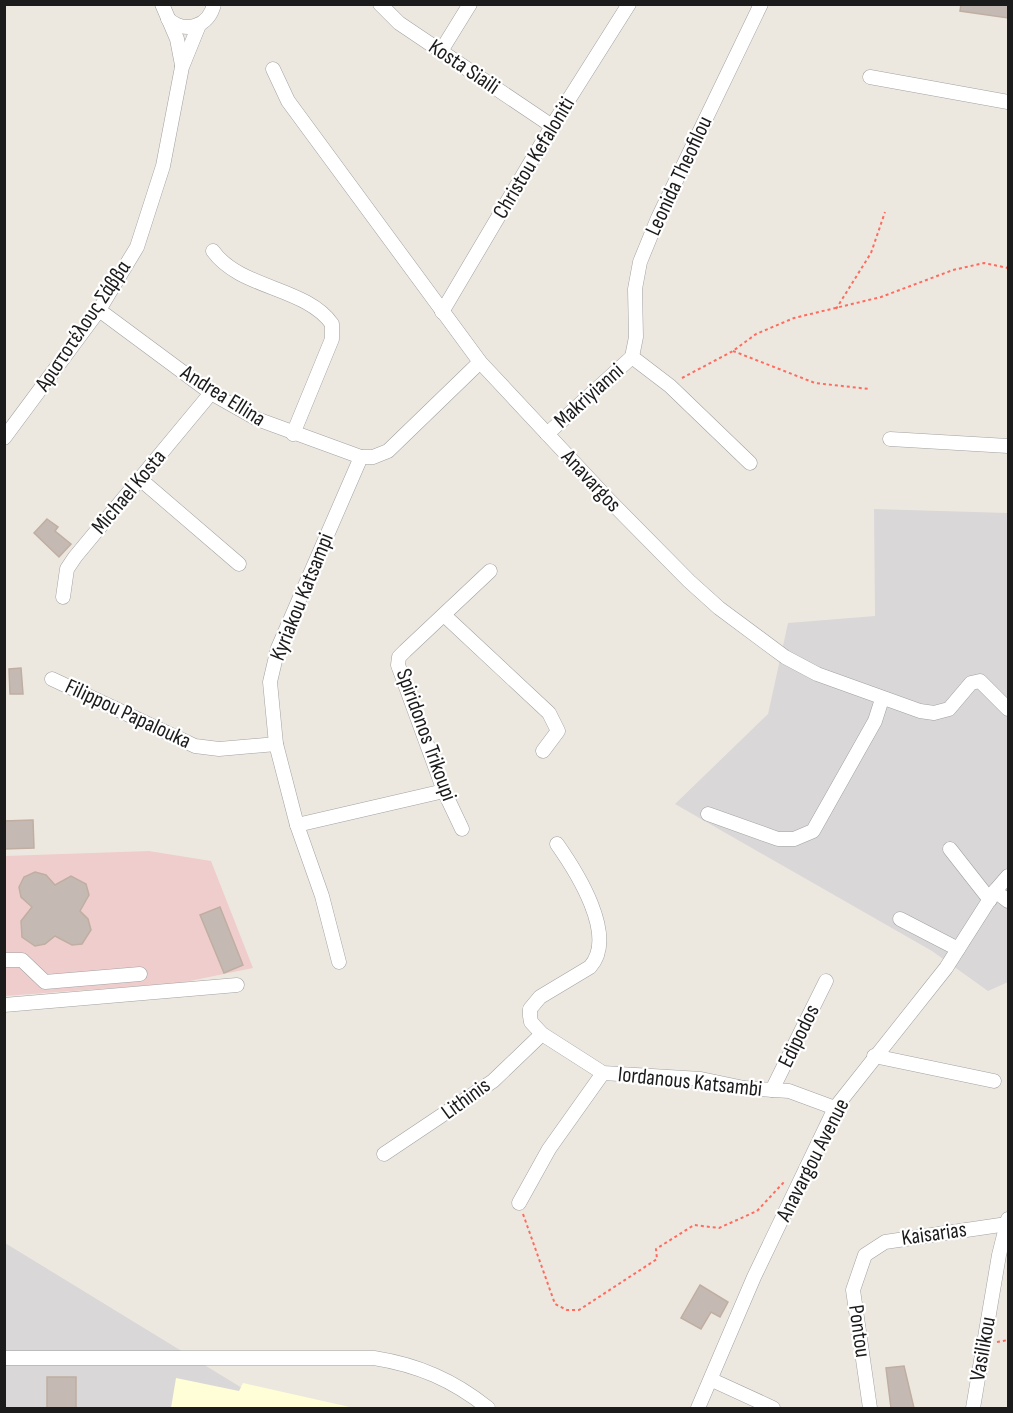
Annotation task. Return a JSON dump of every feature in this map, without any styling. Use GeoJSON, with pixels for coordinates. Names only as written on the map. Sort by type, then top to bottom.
{"type":"FeatureCollection","features":[{"type":"Feature","properties":{"kind":"street","name":"Αριστοτέλους Σάββα"},"geometry":{"type":"LineString","coordinates":[[162,4],[177,39],[182,67]]}},
{"type":"Feature","properties":{"kind":"street","name":"Αριστοτέλους Σάββα"},"geometry":{"type":"LineString","coordinates":[[4,438],[99,310],[136,247],[162,166],[182,67],[199,25],[209,16],[214,4]]}},
{"type":"Feature","properties":{"kind":"street","name":"Kosta Siaili"},"geometry":{"type":"LineString","coordinates":[[380,4],[399,22],[552,126]]}},
{"type":"Feature","properties":{"kind":"street"},"geometry":{"type":"LineString","coordinates":[[441,51],[470,4]]}},
{"type":"Feature","properties":{"kind":"street","name":"Christou Kefaloniti"},"geometry":{"type":"LineString","coordinates":[[442,312],[552,126],[629,4]]}},
{"type":"Feature","properties":{"kind":"street","name":"Leonida Theofilou"},"geometry":{"type":"LineString","coordinates":[[632,357],[636,337],[635,289],[640,262],[658,218],[761,4]]}},
{"type":"Feature","properties":{"kind":"street"},"geometry":{"type":"LineString","coordinates":[[168,18],[185,28],[199,25]]}},
{"type":"Feature","properties":{"kind":"street","name":"Anavargos"},"geometry":{"type":"LineString","coordinates":[[273,69],[288,101],[480,362],[681,573],[719,608],[785,657],[817,674],[882,699],[920,711],[942,712],[950,709],[971,683],[980,681],[1008,709]]}},
{"type":"Feature","properties":{"kind":"street"},"geometry":{"type":"LineString","coordinates":[[870,77],[1008,102]]}},
{"type":"Feature","properties":{"kind":"street"},"geometry":{"type":"LineString","coordinates":[[213,251],[229,268],[318,310],[332,324],[332,339],[293,434]]}},
{"type":"Feature","properties":{"kind":"street","name":"Andrea Ellina"},"geometry":{"type":"LineString","coordinates":[[99,310],[211,393],[257,420],[361,457]]}},
{"type":"Feature","properties":{"kind":"street"},"geometry":{"type":"LineString","coordinates":[[632,357],[670,386],[750,464]]}},
{"type":"Feature","properties":{"kind":"street","name":"Makriyianni"},"geometry":{"type":"LineString","coordinates":[[547,434],[632,357]]}},
{"type":"Feature","properties":{"kind":"street"},"geometry":{"type":"LineString","coordinates":[[361,457],[380,455],[388,451],[480,362]]}},
{"type":"Feature","properties":{"kind":"street","name":"Michael Kosta"},"geometry":{"type":"LineString","coordinates":[[63,597],[64,581],[71,563],[211,393]]}},
{"type":"Feature","properties":{"kind":"street"},"geometry":{"type":"LineString","coordinates":[[890,439],[1008,446]]}},
{"type":"Feature","properties":{"kind":"street","name":"Kyriakou Katsampi"},"geometry":{"type":"LineString","coordinates":[[339,962],[322,896],[297,825],[276,744],[270,682],[273,663],[361,457]]}},
{"type":"Feature","properties":{"kind":"street"},"geometry":{"type":"LineString","coordinates":[[140,479],[239,564]]}},
{"type":"Feature","properties":{"kind":"street","name":"Spiridonos Trikoupi"},"geometry":{"type":"LineString","coordinates":[[462,829],[444,791],[398,665],[399,657],[490,571]]}},
{"type":"Feature","properties":{"kind":"street"},"geometry":{"type":"LineString","coordinates":[[444,615],[555,722],[558,731],[543,751]]}},
{"type":"Feature","properties":{"kind":"street","name":"Filippou Papalouka"},"geometry":{"type":"LineString","coordinates":[[52,679],[195,746],[219,749],[276,744]]}},
{"type":"Feature","properties":{"kind":"street"},"geometry":{"type":"LineString","coordinates":[[708,813],[778,839],[794,839],[813,831],[875,721],[882,699]]}},
{"type":"Feature","properties":{"kind":"street"},"geometry":{"type":"LineString","coordinates":[[297,825],[444,791]]}},
{"type":"Feature","properties":{"kind":"street"},"geometry":{"type":"LineString","coordinates":[[542,1035],[531,1022],[530,1010],[551,989],[590,967],[595,962],[599,946],[594,913],[586,892],[557,844]]}},
{"type":"Feature","properties":{"kind":"street"},"geometry":{"type":"LineString","coordinates":[[950,849],[993,895],[1008,902]]}},
{"type":"Feature","properties":{"kind":"street","name":"Anavargou Avenue"},"geometry":{"type":"LineString","coordinates":[[698,1408],[712,1380],[754,1277],[835,1108],[958,949],[1008,876]]}},
{"type":"Feature","properties":{"kind":"street"},"geometry":{"type":"LineString","coordinates":[[900,919],[958,949]]}},
{"type":"Feature","properties":{"kind":"street"},"geometry":{"type":"LineString","coordinates":[[4,960],[22,960],[45,982],[140,974]]}},
{"type":"Feature","properties":{"kind":"street","name":"Edipodos"},"geometry":{"type":"LineString","coordinates":[[772,1090],[825,981]]}},
{"type":"Feature","properties":{"kind":"street"},"geometry":{"type":"LineString","coordinates":[[4,1005],[237,985]]}},
{"type":"Feature","properties":{"kind":"street","name":"Iordanous Katsambi"},"geometry":{"type":"LineString","coordinates":[[542,1035],[603,1073],[701,1079],[744,1088],[807,1096],[835,1108]]}},
{"type":"Feature","properties":{"kind":"street","name":"Lithinis"},"geometry":{"type":"LineString","coordinates":[[384,1154],[493,1081],[542,1035]]}},
{"type":"Feature","properties":{"kind":"street"},"geometry":{"type":"LineString","coordinates":[[874,1056],[994,1081]]}},
{"type":"Feature","properties":{"kind":"street"},"geometry":{"type":"LineString","coordinates":[[519,1203],[549,1149],[603,1073]]}},
{"type":"Feature","properties":{"kind":"street","name":"Kaisarias"},"geometry":{"type":"LineString","coordinates":[[865,1254],[885,1242],[1008,1221]]}},
{"type":"Feature","properties":{"kind":"street","name":"Vasilikou"},"geometry":{"type":"LineString","coordinates":[[973,1408],[1008,1221]]}},
{"type":"Feature","properties":{"kind":"street","name":"Pontou"},"geometry":{"type":"LineString","coordinates":[[865,1254],[853,1290],[870,1408]]}},
{"type":"Feature","properties":{"kind":"street"},"geometry":{"type":"LineString","coordinates":[[4,1358],[374,1358],[421,1368],[445,1378],[488,1408]]}},
{"type":"Feature","properties":{"kind":"street"},"geometry":{"type":"LineString","coordinates":[[712,1380],[772,1408]]}},
{"type":"Feature","properties":{"kind":"path"},"geometry":{"type":"LineString","coordinates":[[836,309],[871,253],[885,212]]}},
{"type":"Feature","properties":{"kind":"path"},"geometry":{"type":"LineString","coordinates":[[670,386],[733,351],[756,334],[794,318],[881,297],[953,270],[984,263],[1008,268]]}},
{"type":"Feature","properties":{"kind":"path"},"geometry":{"type":"LineString","coordinates":[[733,351],[815,383],[869,389]]}},
{"type":"Feature","properties":{"kind":"path"},"geometry":{"type":"LineString","coordinates":[[519,1203],[555,1304],[567,1310],[579,1310],[657,1259],[656,1249],[672,1237],[694,1225],[719,1228],[757,1212],[784,1182],[804,1175]]}},
{"type":"Feature","properties":{"kind":"shaded area"},"geometry":{"type":"Polygon","coordinates":[[[874,509],[1008,513],[1008,982],[988,991],[932,951],[675,804],[768,714],[788,623],[875,616],[874,509]]]}},
{"type":"Feature","properties":{"kind":"shaded area"},"geometry":{"type":"Polygon","coordinates":[[[149,851],[211,861],[253,968],[180,983],[5,996],[4,856],[149,851]]]}},
{"type":"Feature","properties":{"kind":"shaded area"},"geometry":{"type":"Polygon","coordinates":[[[5,1243],[275,1408],[5,1408],[5,1243]]]}},
{"type":"Feature","properties":{"kind":"shaded area"},"geometry":{"type":"Polygon","coordinates":[[[176,1378],[239,1391],[243,1383],[354,1408],[171,1408],[176,1378]]]}},
{"type":"Feature","properties":{"kind":"building"},"geometry":{"type":"Polygon","coordinates":[[[961,4],[1008,4],[1008,18],[960,11],[961,4]]]}},
{"type":"Feature","properties":{"kind":"building"},"geometry":{"type":"Polygon","coordinates":[[[47,519],[58,527],[55,531],[71,544],[59,557],[34,533],[47,519]]]}},
{"type":"Feature","properties":{"kind":"building"},"geometry":{"type":"Polygon","coordinates":[[[21,668],[23,694],[10,694],[9,669],[21,668]]]}},
{"type":"Feature","properties":{"kind":"building"},"geometry":{"type":"Polygon","coordinates":[[[33,820],[34,848],[4,849],[4,821],[33,820]]]}},
{"type":"Feature","properties":{"kind":"building"},"geometry":{"type":"Polygon","coordinates":[[[35,872],[46,875],[55,885],[71,876],[86,884],[89,895],[80,911],[88,919],[91,930],[82,944],[72,945],[55,936],[45,944],[35,946],[22,937],[21,921],[32,907],[21,897],[19,887],[24,877],[35,872]]]}},
{"type":"Feature","properties":{"kind":"building"},"geometry":{"type":"Polygon","coordinates":[[[220,907],[243,965],[224,973],[200,915],[220,907]]]}},
{"type":"Feature","properties":{"kind":"building"},"geometry":{"type":"Polygon","coordinates":[[[700,1285],[728,1302],[720,1317],[711,1312],[701,1329],[681,1318],[700,1285]]]}},
{"type":"Feature","properties":{"kind":"building"},"geometry":{"type":"Polygon","coordinates":[[[904,1366],[914,1408],[891,1408],[886,1368],[904,1366]]]}},
{"type":"Feature","properties":{"kind":"building"},"geometry":{"type":"Polygon","coordinates":[[[47,1377],[76,1377],[76,1408],[47,1408],[47,1377]]]}}]}
